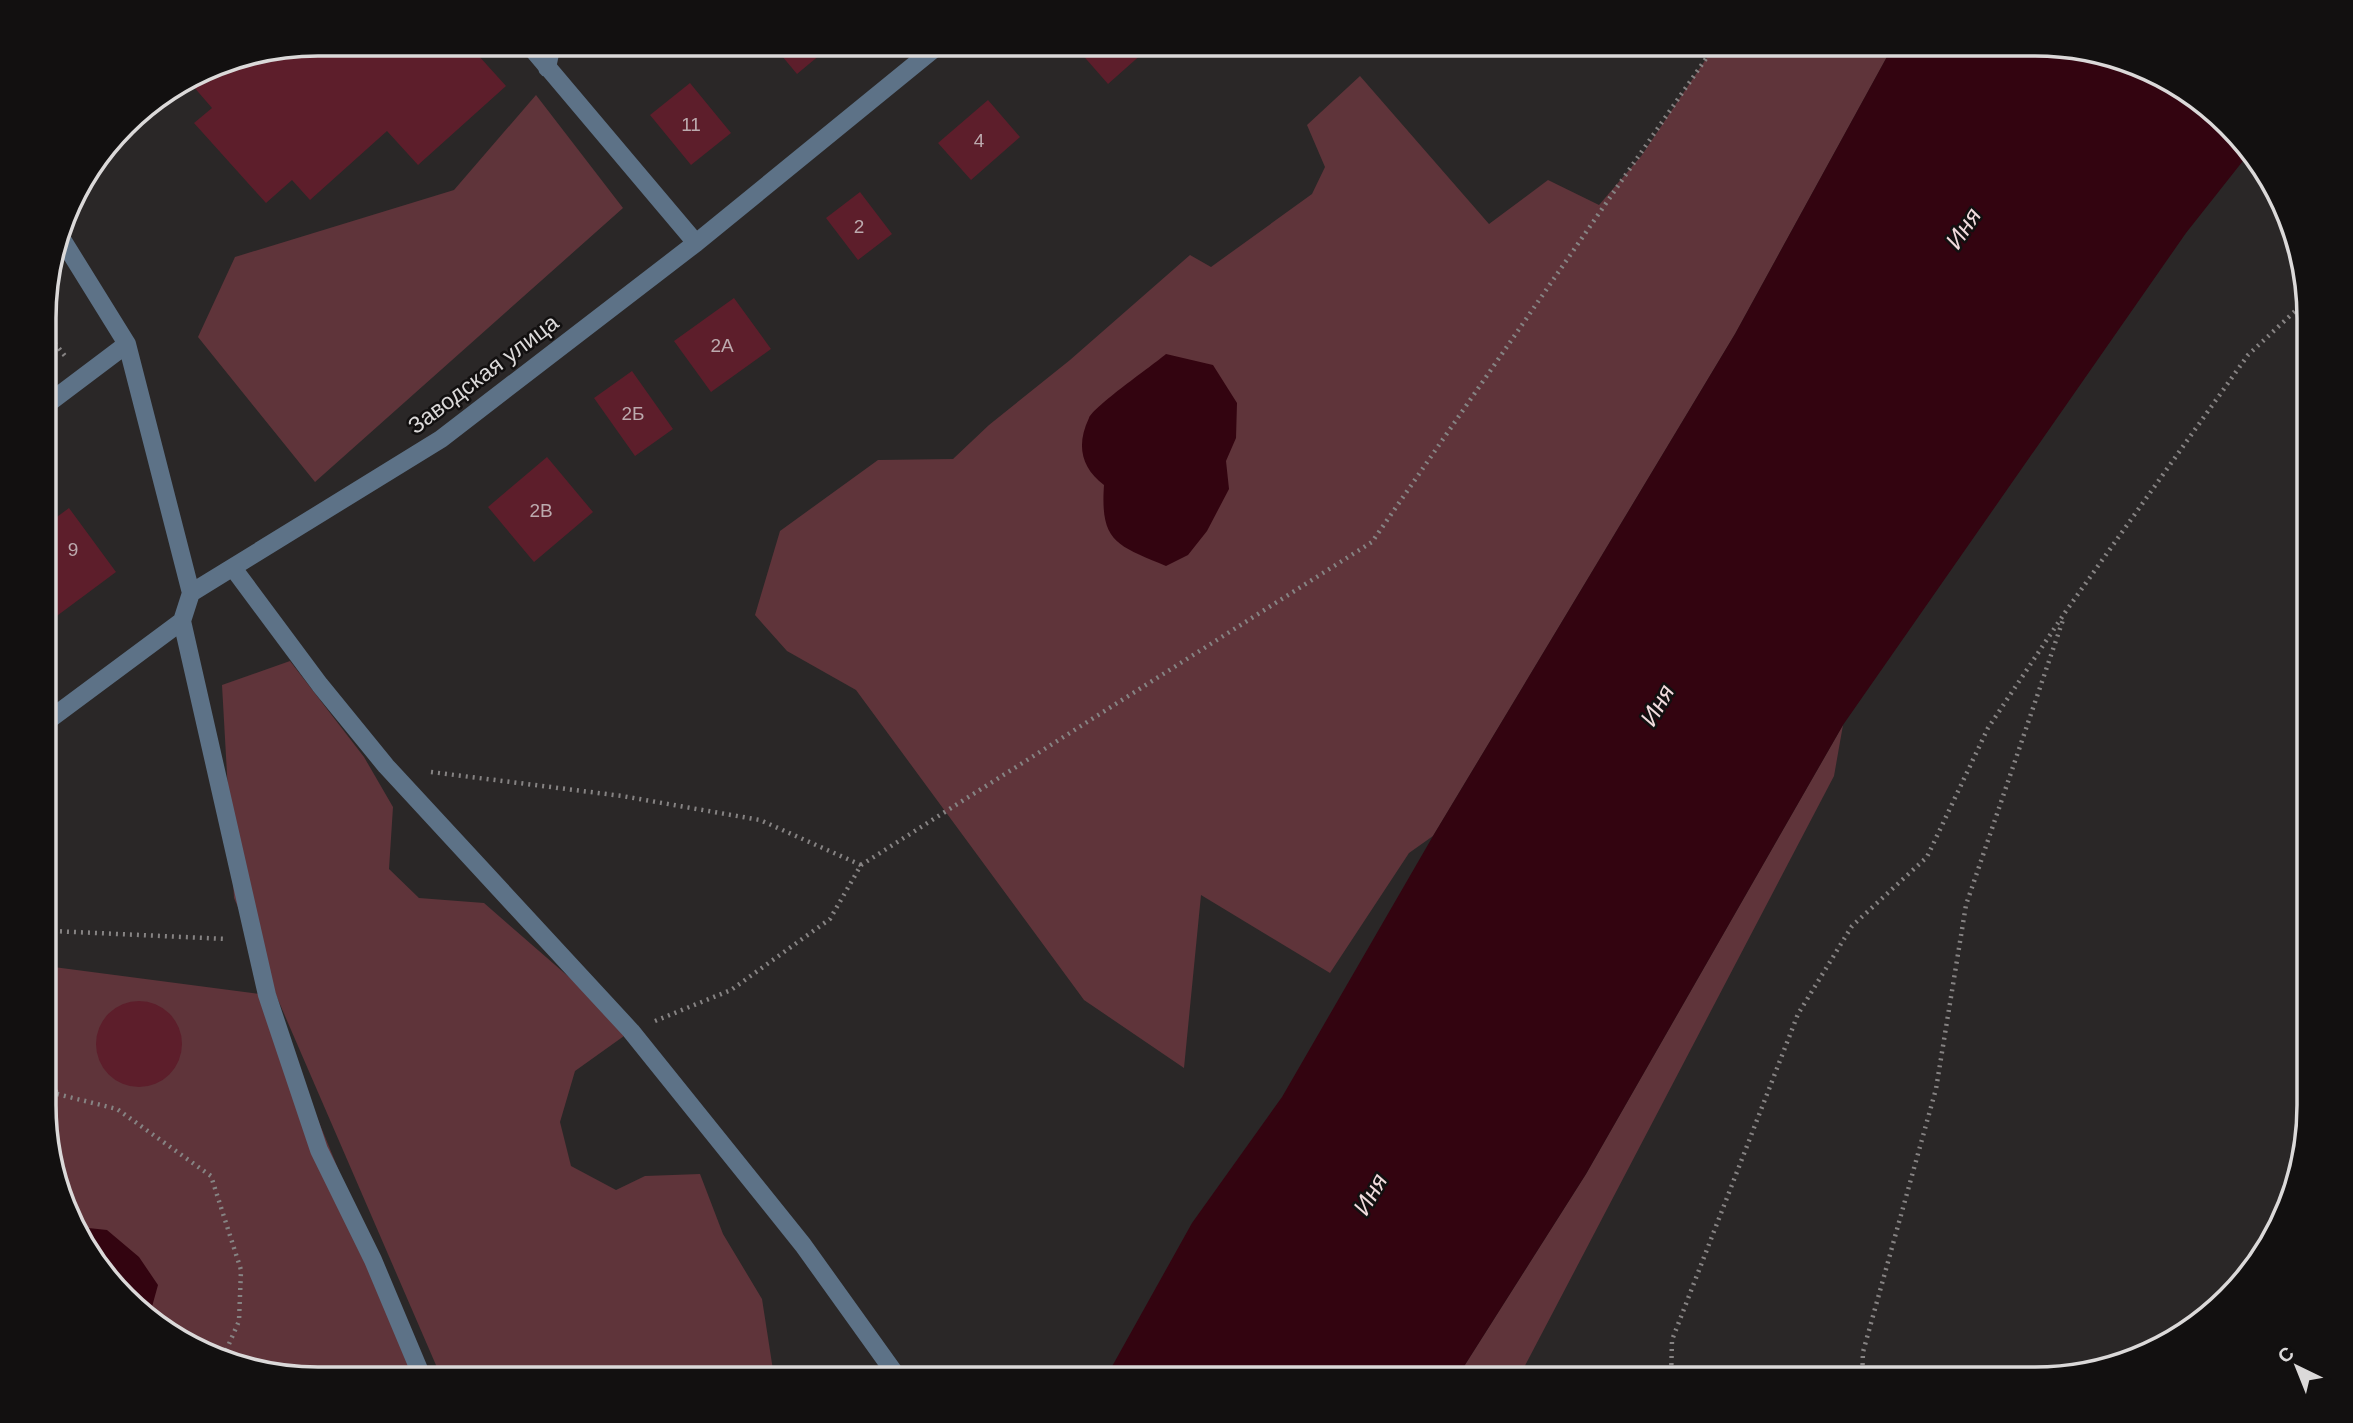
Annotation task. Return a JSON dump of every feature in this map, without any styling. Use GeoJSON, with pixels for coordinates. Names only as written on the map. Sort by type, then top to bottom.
{"type":"FeatureCollection","features":[{"type":"Feature","properties":{"kind":"street"},"geometry":{"type":"LineString","coordinates":[[538,56],[696,243]]}},
{"type":"Feature","properties":{"kind":"street"},"geometry":{"type":"LineString","coordinates":[[547,68],[550,56]]}},
{"type":"Feature","properties":{"kind":"street","name":"Заводская улица"},"geometry":{"type":"LineString","coordinates":[[191,593],[441,439],[696,243],[925,56]]}},
{"type":"Feature","properties":{"kind":"street"},"geometry":{"type":"LineString","coordinates":[[66,246],[127,344],[191,593],[183,621],[267,995],[319,1150],[373,1260],[418,1367]]}},
{"type":"Feature","properties":{"kind":"street"},"geometry":{"type":"LineString","coordinates":[[56,397],[127,344]]}},
{"type":"Feature","properties":{"kind":"street"},"geometry":{"type":"LineString","coordinates":[[233,568],[320,685],[386,766],[631,1031],[803,1245],[890,1367]]}},
{"type":"Feature","properties":{"kind":"street"},"geometry":{"type":"LineString","coordinates":[[56,715],[183,621]]}},
{"type":"Feature","properties":{"kind":"path"},"geometry":{"type":"LineString","coordinates":[[631,1031],[731,990],[830,919],[861,865],[1373,542],[1708,56]]}},
{"type":"Feature","properties":{"kind":"path"},"geometry":{"type":"LineString","coordinates":[[1671,1367],[1672,1340],[1798,1014],[1852,926],[1927,857],[1988,728],[2066,611],[2248,355],[2297,310]]}},
{"type":"Feature","properties":{"kind":"path"},"geometry":{"type":"LineString","coordinates":[[1862,1367],[1863,1352],[1936,1089],[1966,905],[2066,611]]}},
{"type":"Feature","properties":{"kind":"path"},"geometry":{"type":"LineString","coordinates":[[386,766],[622,796],[760,820],[861,865]]}},
{"type":"Feature","properties":{"kind":"path"},"geometry":{"type":"LineString","coordinates":[[56,931],[256,940]]}},
{"type":"Feature","properties":{"kind":"path"},"geometry":{"type":"LineString","coordinates":[[57,1094],[117,1109],[211,1176],[241,1270],[239,1321],[226,1350]]}},
{"type":"Feature","properties":{"kind":"shaded area"},"geometry":{"type":"Polygon","coordinates":[[[1708,56],[1887,56],[1735,334],[1433,836],[1409,853],[1330,973],[1201,895],[1184,1068],[1084,1000],[856,690],[787,651],[755,615],[780,531],[878,460],[953,459],[989,425],[1070,360],[1190,255],[1211,267],[1312,194],[1325,167],[1307,125],[1360,76],[1489,224],[1548,180],[1599,205],[1642,155],[1708,56]]]}},
{"type":"Feature","properties":{"kind":"shaded area"},"geometry":{"type":"Polygon","coordinates":[[[536,95],[623,208],[315,482],[198,337],[235,257],[454,190],[536,95]]]}},
{"type":"Feature","properties":{"kind":"shaded area"},"geometry":{"type":"Polygon","coordinates":[[[290,661],[364,757],[393,807],[389,869],[419,898],[484,903],[631,1031],[575,1071],[560,1122],[571,1166],[616,1190],[645,1176],[700,1174],[723,1234],[762,1299],[773,1367],[437,1367],[234,898],[222,685],[290,661]]]}},
{"type":"Feature","properties":{"kind":"shaded area"},"geometry":{"type":"Polygon","coordinates":[[[1843,725],[1834,776],[1524,1367],[1464,1367],[1586,1174],[1843,725]]]}},
{"type":"Feature","properties":{"kind":"shaded area"},"geometry":{"type":"Polygon","coordinates":[[[56,967],[267,995],[419,1367],[284,1365],[250,1358],[202,1340],[159,1313],[121,1278],[91,1236],[76,1205],[65,1173],[58,1139],[56,967]]]}},
{"type":"Feature","properties":{"kind":"water","name":"Иня"},"geometry":{"type":"Polygon","coordinates":[[[1887,56],[2035,56],[2069,58],[2103,65],[2151,83],[2180,100],[2208,121],[2244,160],[2186,233],[1843,725],[1586,1174],[1464,1367],[1112,1367],[1192,1223],[1282,1097],[1433,836],[1735,334],[1887,56]]]}},
{"type":"Feature","properties":{"kind":"water"},"geometry":{"type":"Polygon","coordinates":[[[1166,354],[1213,365],[1237,403],[1236,438],[1226,461],[1229,489],[1207,531],[1188,555],[1166,566],[1135,553],[1115,539],[1109,531],[1105,519],[1104,485],[1090,471],[1082,447],[1085,428],[1093,412],[1166,354]]]}},
{"type":"Feature","properties":{"kind":"water"},"geometry":{"type":"Polygon","coordinates":[[[87,1228],[107,1230],[139,1257],[158,1285],[152,1307],[121,1278],[87,1228]]]}},
{"type":"Feature","properties":{"kind":"building"},"geometry":{"type":"Polygon","coordinates":[[[479,56],[506,86],[418,165],[387,131],[310,200],[292,180],[266,203],[194,123],[212,108],[194,87],[234,70],[284,58],[479,56]]]}},
{"type":"Feature","properties":{"kind":"building"},"geometry":{"type":"Polygon","coordinates":[[[782,56],[819,56],[797,74],[782,56]]]}},
{"type":"Feature","properties":{"kind":"building"},"geometry":{"type":"Polygon","coordinates":[[[1084,56],[1140,56],[1108,84],[1084,56]]]}},
{"type":"Feature","properties":{"kind":"building"},"geometry":{"type":"Polygon","coordinates":[[[690,83],[731,133],[691,165],[650,115],[690,83]]]}},
{"type":"Feature","properties":{"kind":"building"},"geometry":{"type":"Polygon","coordinates":[[[988,100],[1020,137],[971,180],[938,143],[988,100]]]}},
{"type":"Feature","properties":{"kind":"building"},"geometry":{"type":"Polygon","coordinates":[[[860,192],[892,234],[858,260],[826,218],[860,192]]]}},
{"type":"Feature","properties":{"kind":"building"},"geometry":{"type":"Polygon","coordinates":[[[734,298],[771,349],[711,392],[674,341],[734,298]]]}},
{"type":"Feature","properties":{"kind":"building"},"geometry":{"type":"Polygon","coordinates":[[[632,371],[673,429],[635,456],[594,398],[632,371]]]}},
{"type":"Feature","properties":{"kind":"building"},"geometry":{"type":"Polygon","coordinates":[[[547,457],[593,512],[534,562],[488,507],[547,457]]]}},
{"type":"Feature","properties":{"kind":"building"},"geometry":{"type":"Polygon","coordinates":[[[69,508],[116,572],[56,617],[56,518],[69,508]]]}},
{"type":"Feature","properties":{"kind":"building"},"geometry":{"type":"Polygon","coordinates":[[[131,1001],[147,1001],[170,1013],[179,1027],[182,1044],[179,1061],[170,1075],[147,1087],[131,1087],[115,1080],[103,1068],[96,1052],[96,1036],[103,1020],[115,1008],[131,1001]]]}}]}
